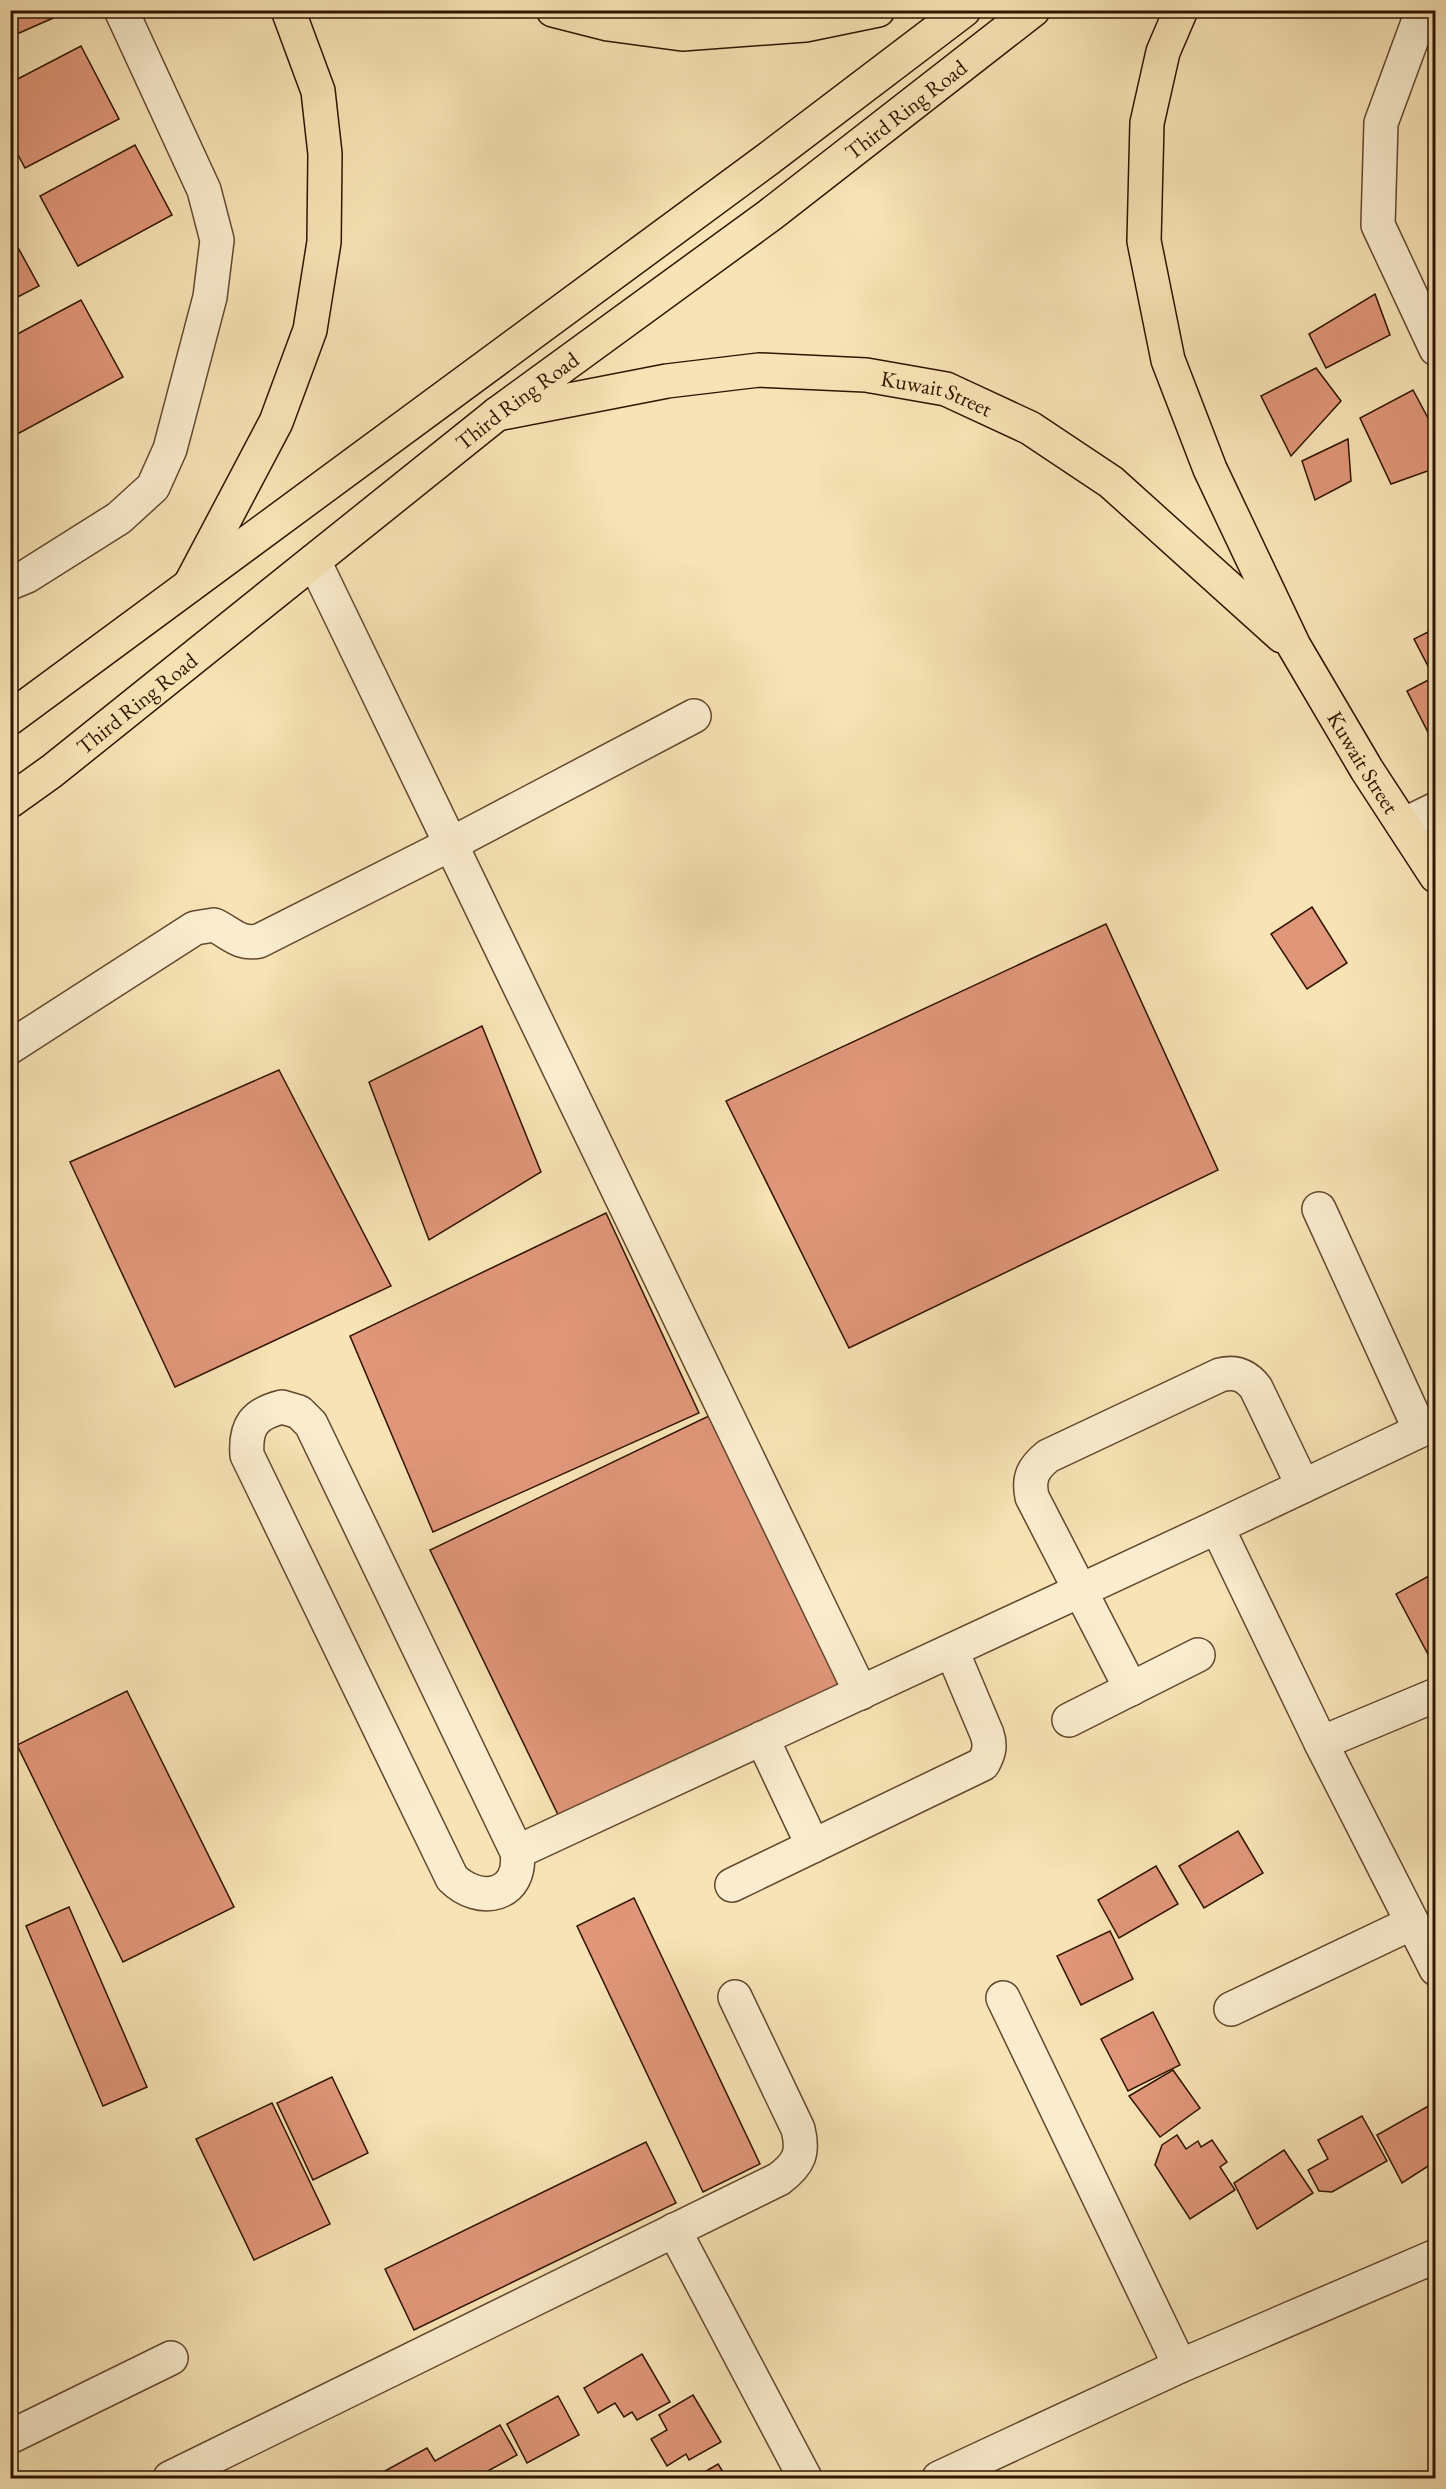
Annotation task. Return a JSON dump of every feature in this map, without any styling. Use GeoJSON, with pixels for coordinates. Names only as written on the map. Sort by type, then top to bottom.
{"type":"FeatureCollection","features":[{"type":"Feature","properties":{"kind":"main road"},"geometry":{"type":"LineString","coordinates":[[190,585],[276,422],[310,330],[324,242],[325,154],[318,91],[288,10]]}},
{"type":"Feature","properties":{"kind":"main road"},"geometry":{"type":"LineString","coordinates":[[552,10],[608,24],[682,34],[805,25],[878,10]]}},
{"type":"Feature","properties":{"kind":"main road","name":"Third Ring Road"},"geometry":{"type":"LineString","coordinates":[[10,718],[758,166],[964,10]]}},
{"type":"Feature","properties":{"kind":"main road","name":"Third Ring Road"},"geometry":{"type":"LineString","coordinates":[[10,801],[52,771],[497,414],[770,215],[1033,10]]}},
{"type":"Feature","properties":{"kind":"main road","name":"Kuwait Street"},"geometry":{"type":"LineString","coordinates":[[1181,10],[1163,52],[1147,123],[1144,241],[1168,360],[1210,469],[1294,646],[1367,770],[1436,876]]}},
{"type":"Feature","properties":{"kind":"main road","name":"Kuwait Street"},"geometry":{"type":"LineString","coordinates":[[497,414],[667,381],[759,370],[866,375],[946,389],[1030,428],[1111,482],[1294,646]]}},
{"type":"Feature","properties":{"kind":"main road"},"geometry":{"type":"LineString","coordinates":[[10,816],[52,771]]}},
{"type":"Feature","properties":{"kind":"street"},"geometry":{"type":"LineString","coordinates":[[10,583],[27,576],[119,518],[153,487],[170,448],[210,297],[217,240],[204,190],[121,10]]}},
{"type":"Feature","properties":{"kind":"street"},"geometry":{"type":"LineString","coordinates":[[1425,10],[1420,17],[1381,123],[1378,225],[1436,349]]}},
{"type":"Feature","properties":{"kind":"street"},"geometry":{"type":"LineString","coordinates":[[314,561],[861,1693]]}},
{"type":"Feature","properties":{"kind":"street"},"geometry":{"type":"LineString","coordinates":[[10,1047],[195,928],[214,925],[239,941],[249,943],[259,941],[694,716]]}},
{"type":"Feature","properties":{"kind":"street"},"geometry":{"type":"LineString","coordinates":[[1403,825],[1436,809]]}},
{"type":"Feature","properties":{"kind":"street"},"geometry":{"type":"LineString","coordinates":[[517,1852],[952,1651],[1428,1426],[1319,1209]]}},
{"type":"Feature","properties":{"kind":"street"},"geometry":{"type":"LineString","coordinates":[[1131,1689],[1032,1497],[1031,1476],[1038,1464],[1048,1456],[1209,1380],[1229,1373],[1250,1380],[1256,1388],[1304,1486]]}},
{"type":"Feature","properties":{"kind":"street"},"geometry":{"type":"LineString","coordinates":[[282,1407],[299,1412],[311,1424],[517,1852],[519,1866],[514,1879],[503,1889],[490,1894],[475,1894],[462,1888],[452,1878],[248,1455],[246,1438],[253,1422],[266,1411],[282,1407]]}},
{"type":"Feature","properties":{"kind":"street"},"geometry":{"type":"LineString","coordinates":[[1216,1527],[1321,1743],[1436,1970]]}},
{"type":"Feature","properties":{"kind":"street"},"geometry":{"type":"LineString","coordinates":[[732,1885],[983,1764],[989,1754],[990,1744],[952,1651]]}},
{"type":"Feature","properties":{"kind":"street"},"geometry":{"type":"LineString","coordinates":[[1069,1720],[1197,1655]]}},
{"type":"Feature","properties":{"kind":"street"},"geometry":{"type":"LineString","coordinates":[[1321,1743],[1436,1695]]}},
{"type":"Feature","properties":{"kind":"street"},"geometry":{"type":"LineString","coordinates":[[762,1738],[813,1846]]}},
{"type":"Feature","properties":{"kind":"street"},"geometry":{"type":"LineString","coordinates":[[1231,2009],[1412,1923]]}},
{"type":"Feature","properties":{"kind":"street"},"geometry":{"type":"LineString","coordinates":[[170,2478],[779,2179],[791,2170],[798,2159],[801,2143],[798,2129],[735,1997]]}},
{"type":"Feature","properties":{"kind":"street"},"geometry":{"type":"LineString","coordinates":[[1003,1998],[1180,2366]]}},
{"type":"Feature","properties":{"kind":"street"},"geometry":{"type":"LineString","coordinates":[[674,2230],[805,2478]]}},
{"type":"Feature","properties":{"kind":"street"},"geometry":{"type":"LineString","coordinates":[[939,2478],[1180,2366],[1436,2256]]}},
{"type":"Feature","properties":{"kind":"street"},"geometry":{"type":"LineString","coordinates":[[10,2437],[171,2358]]}},
{"type":"Feature","properties":{"kind":"building"},"geometry":{"type":"Polygon","coordinates":[[[10,10],[58,10],[60,15],[10,37],[10,10]]]}},
{"type":"Feature","properties":{"kind":"building"},"geometry":{"type":"Polygon","coordinates":[[[81,46],[119,119],[25,168],[10,140],[10,83],[81,46]]]}},
{"type":"Feature","properties":{"kind":"building"},"geometry":{"type":"Polygon","coordinates":[[[135,145],[172,215],[78,266],[40,196],[135,145]]]}},
{"type":"Feature","properties":{"kind":"building"},"geometry":{"type":"Polygon","coordinates":[[[10,233],[39,286],[10,301],[10,233]]]}},
{"type":"Feature","properties":{"kind":"building"},"geometry":{"type":"Polygon","coordinates":[[[1375,294],[1390,335],[1326,368],[1309,334],[1375,294]]]}},
{"type":"Feature","properties":{"kind":"building"},"geometry":{"type":"Polygon","coordinates":[[[81,300],[123,377],[10,438],[10,338],[81,300]]]}},
{"type":"Feature","properties":{"kind":"building"},"geometry":{"type":"Polygon","coordinates":[[[1316,368],[1341,401],[1291,456],[1261,396],[1316,368]]]}},
{"type":"Feature","properties":{"kind":"building"},"geometry":{"type":"Polygon","coordinates":[[[1413,390],[1436,433],[1436,468],[1391,484],[1360,418],[1413,390]]]}},
{"type":"Feature","properties":{"kind":"building"},"geometry":{"type":"Polygon","coordinates":[[[1348,439],[1351,481],[1315,500],[1302,461],[1348,439]]]}},
{"type":"Feature","properties":{"kind":"building"},"geometry":{"type":"Polygon","coordinates":[[[1436,628],[1436,665],[1429,668],[1414,639],[1436,628]]]}},
{"type":"Feature","properties":{"kind":"building"},"geometry":{"type":"Polygon","coordinates":[[[1436,676],[1436,748],[1407,691],[1436,676]]]}},
{"type":"Feature","properties":{"kind":"building"},"geometry":{"type":"Polygon","coordinates":[[[1312,907],[1347,963],[1307,989],[1271,934],[1312,907]]]}},
{"type":"Feature","properties":{"kind":"building"},"geometry":{"type":"Polygon","coordinates":[[[1106,924],[1218,1170],[849,1348],[726,1101],[1106,924]]]}},
{"type":"Feature","properties":{"kind":"building"},"geometry":{"type":"Polygon","coordinates":[[[482,1026],[541,1172],[429,1240],[369,1082],[482,1026]]]}},
{"type":"Feature","properties":{"kind":"building"},"geometry":{"type":"Polygon","coordinates":[[[279,1070],[391,1286],[175,1387],[70,1162],[279,1070]]]}},
{"type":"Feature","properties":{"kind":"building"},"geometry":{"type":"Polygon","coordinates":[[[606,1213],[699,1413],[433,1532],[350,1336],[606,1213]]]}},
{"type":"Feature","properties":{"kind":"building"},"geometry":{"type":"Polygon","coordinates":[[[715,1413],[844,1689],[562,1823],[430,1550],[715,1413]]]}},
{"type":"Feature","properties":{"kind":"building"},"geometry":{"type":"Polygon","coordinates":[[[1436,1572],[1436,1655],[1430,1658],[1396,1594],[1436,1572]]]}},
{"type":"Feature","properties":{"kind":"building"},"geometry":{"type":"Polygon","coordinates":[[[127,1691],[234,1907],[123,1962],[17,1745],[127,1691]]]}},
{"type":"Feature","properties":{"kind":"building"},"geometry":{"type":"Polygon","coordinates":[[[1238,1831],[1263,1873],[1204,1908],[1179,1866],[1238,1831]]]}},
{"type":"Feature","properties":{"kind":"building"},"geometry":{"type":"Polygon","coordinates":[[[1156,1866],[1178,1904],[1119,1938],[1098,1900],[1156,1866]]]}},
{"type":"Feature","properties":{"kind":"building"},"geometry":{"type":"Polygon","coordinates":[[[634,1898],[760,2164],[703,2192],[577,1926],[634,1898]]]}},
{"type":"Feature","properties":{"kind":"building"},"geometry":{"type":"Polygon","coordinates":[[[69,1907],[147,2087],[103,2106],[26,1926],[69,1907]]]}},
{"type":"Feature","properties":{"kind":"building"},"geometry":{"type":"Polygon","coordinates":[[[1110,1931],[1133,1979],[1081,2005],[1057,1956],[1110,1931]]]}},
{"type":"Feature","properties":{"kind":"building"},"geometry":{"type":"Polygon","coordinates":[[[1153,2012],[1180,2065],[1128,2091],[1101,2039],[1153,2012]]]}},
{"type":"Feature","properties":{"kind":"building"},"geometry":{"type":"Polygon","coordinates":[[[1173,2070],[1200,2108],[1160,2137],[1129,2096],[1173,2070]]]}},
{"type":"Feature","properties":{"kind":"building"},"geometry":{"type":"Polygon","coordinates":[[[332,2077],[368,2153],[313,2180],[277,2103],[332,2077]]]}},
{"type":"Feature","properties":{"kind":"building"},"geometry":{"type":"Polygon","coordinates":[[[272,2103],[330,2224],[254,2260],[196,2139],[272,2103]]]}},
{"type":"Feature","properties":{"kind":"building"},"geometry":{"type":"Polygon","coordinates":[[[1432,2104],[1436,2110],[1436,2161],[1402,2183],[1377,2135],[1432,2104]]]}},
{"type":"Feature","properties":{"kind":"building"},"geometry":{"type":"Polygon","coordinates":[[[1362,2116],[1387,2161],[1332,2192],[1319,2191],[1308,2170],[1328,2159],[1318,2140],[1362,2116]]]}},
{"type":"Feature","properties":{"kind":"building"},"geometry":{"type":"Polygon","coordinates":[[[1177,2135],[1186,2149],[1198,2141],[1201,2147],[1212,2140],[1227,2162],[1220,2167],[1235,2190],[1190,2219],[1155,2165],[1162,2145],[1177,2135]]]}},
{"type":"Feature","properties":{"kind":"building"},"geometry":{"type":"Polygon","coordinates":[[[646,2142],[676,2203],[414,2330],[385,2269],[646,2142]]]}},
{"type":"Feature","properties":{"kind":"building"},"geometry":{"type":"Polygon","coordinates":[[[1284,2150],[1313,2193],[1257,2229],[1234,2183],[1284,2150]]]}},
{"type":"Feature","properties":{"kind":"building"},"geometry":{"type":"Polygon","coordinates":[[[642,2354],[670,2402],[637,2420],[632,2412],[624,2417],[615,2403],[598,2413],[584,2388],[642,2354]]]}},
{"type":"Feature","properties":{"kind":"building"},"geometry":{"type":"Polygon","coordinates":[[[693,2395],[721,2442],[689,2460],[686,2454],[667,2466],[651,2439],[667,2430],[659,2415],[693,2395]]]}},
{"type":"Feature","properties":{"kind":"building"},"geometry":{"type":"Polygon","coordinates":[[[558,2396],[579,2435],[527,2463],[507,2424],[558,2396]]]}},
{"type":"Feature","properties":{"kind":"building"},"geometry":{"type":"Polygon","coordinates":[[[500,2425],[517,2455],[475,2478],[372,2478],[427,2448],[435,2461],[500,2425]]]}},
{"type":"Feature","properties":{"kind":"building"},"geometry":{"type":"Polygon","coordinates":[[[718,2464],[727,2478],[696,2477],[718,2464]]]}}]}
